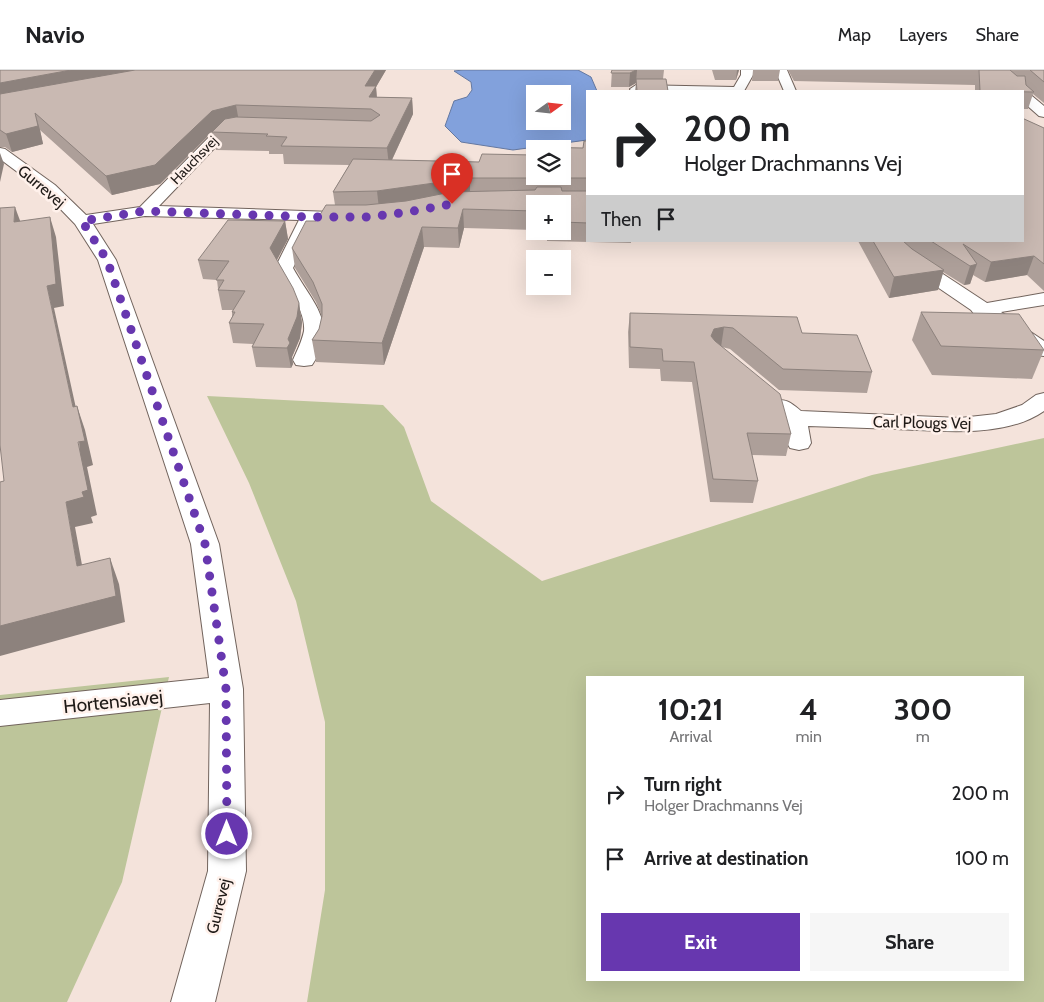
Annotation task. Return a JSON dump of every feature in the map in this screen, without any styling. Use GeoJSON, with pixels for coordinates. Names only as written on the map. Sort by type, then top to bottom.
{"type":"FeatureCollection","features":[{"type":"Feature","properties":{"kind":"street"},"geometry":{"type":"LineString","coordinates":[[739,90],[747,75],[747,70]]}},
{"type":"Feature","properties":{"kind":"street"},"geometry":{"type":"LineString","coordinates":[[781,70],[790,90]]}},
{"type":"Feature","properties":{"kind":"street"},"geometry":{"type":"LineString","coordinates":[[636,89],[687,90]]}},
{"type":"Feature","properties":{"kind":"street"},"geometry":{"type":"LineString","coordinates":[[1024,95],[1044,113]]}},
{"type":"Feature","properties":{"kind":"street","name":"Hauchsvej"},"geometry":{"type":"LineString","coordinates":[[145,211],[222,132],[239,128],[258,128]]}},
{"type":"Feature","properties":{"kind":"street","name":"Gurrevej"},"geometry":{"type":"LineString","coordinates":[[0,152],[49,188],[82,221],[107,260],[205,544],[226,689],[227,870],[194,1002]]}},
{"type":"Feature","properties":{"kind":"street"},"geometry":{"type":"LineString","coordinates":[[82,221],[145,211],[310,217],[368,217]]}},
{"type":"Feature","properties":{"kind":"street"},"geometry":{"type":"LineString","coordinates":[[304,360],[315,329],[306,301],[290,282],[284,268],[310,217]]}},
{"type":"Feature","properties":{"kind":"street"},"geometry":{"type":"LineString","coordinates":[[890,242],[914,263],[981,310],[1044,350]]}},
{"type":"Feature","properties":{"kind":"street"},"geometry":{"type":"LineString","coordinates":[[981,310],[1044,299]]}},
{"type":"Feature","properties":{"kind":"street"},"geometry":{"type":"LineString","coordinates":[[765,393],[795,418],[799,443]]}},
{"type":"Feature","properties":{"kind":"street","name":"Carl Plougs Vej"},"geometry":{"type":"LineString","coordinates":[[795,418],[960,425],[999,421],[1030,410],[1044,400]]}},
{"type":"Feature","properties":{"kind":"street","name":"Hortensiavej"},"geometry":{"type":"LineString","coordinates":[[0,713],[226,689]]}},
{"type":"Feature","properties":{"kind":"green space"},"geometry":{"type":"Polygon","coordinates":[[[207,396],[383,405],[404,427],[431,501],[542,581],[872,475],[1044,438],[1044,1002],[307,1002],[325,890],[325,722],[296,601],[249,483],[207,396]]]}},
{"type":"Feature","properties":{"kind":"green space"},"geometry":{"type":"Polygon","coordinates":[[[169,677],[122,882],[67,1002],[0,1002],[0,695],[169,677]]]}},
{"type":"Feature","properties":{"kind":"water"},"geometry":{"type":"Polygon","coordinates":[[[578,70],[591,77],[597,90],[586,90],[586,140],[571,142],[571,140],[526,140],[526,148],[513,150],[461,142],[445,126],[454,101],[467,97],[472,90],[471,82],[454,71],[578,70]]]}},
{"type":"Feature","properties":{"kind":"building"},"geometry":{"type":"Polygon","coordinates":[[[0,70],[71,70],[0,83],[0,70]]]}},
{"type":"Feature","properties":{"kind":"building"},"geometry":{"type":"Polygon","coordinates":[[[135,70],[375,70],[365,86],[376,86],[369,97],[412,98],[387,148],[281,146],[287,137],[266,136],[268,134],[212,132],[225,119],[236,117],[371,121],[380,115],[371,109],[236,105],[212,111],[155,165],[106,176],[35,113],[38,126],[6,134],[0,130],[0,94],[135,70]]]}},
{"type":"Feature","properties":{"kind":"building"},"geometry":{"type":"Polygon","coordinates":[[[612,70],[636,70],[630,73],[611,73],[612,70]]]}},
{"type":"Feature","properties":{"kind":"building"},"geometry":{"type":"Polygon","coordinates":[[[979,70],[1010,70],[1017,76],[1025,76],[1026,85],[1034,92],[1024,92],[1024,90],[980,90],[979,70]]]}},
{"type":"Feature","properties":{"kind":"building"},"geometry":{"type":"Polygon","coordinates":[[[1030,70],[1044,70],[1044,82],[1030,70]]]}},
{"type":"Feature","properties":{"kind":"building"},"geometry":{"type":"Polygon","coordinates":[[[636,79],[666,79],[668,90],[637,90],[636,79]]]}},
{"type":"Feature","properties":{"kind":"building"},"geometry":{"type":"Polygon","coordinates":[[[1024,119],[1044,128],[1044,264],[1034,256],[991,262],[963,244],[977,264],[970,266],[933,242],[1024,242],[1024,119]]]}},
{"type":"Feature","properties":{"kind":"building"},"geometry":{"type":"Polygon","coordinates":[[[584,141],[586,141],[586,178],[571,178],[571,148],[583,148],[584,141]]]}},
{"type":"Feature","properties":{"kind":"building"},"geometry":{"type":"Polygon","coordinates":[[[482,154],[526,155],[526,178],[470,178],[377,191],[333,192],[353,159],[479,162],[482,154]]]}},
{"type":"Feature","properties":{"kind":"building"},"geometry":{"type":"Polygon","coordinates":[[[537,187],[561,187],[562,191],[586,191],[586,223],[571,222],[571,195],[526,195],[526,211],[463,209],[458,228],[422,227],[382,343],[312,340],[319,329],[322,304],[313,282],[292,248],[306,221],[316,221],[326,205],[366,205],[406,201],[451,192],[535,190],[537,187]]]}},
{"type":"Feature","properties":{"kind":"building"},"geometry":{"type":"Polygon","coordinates":[[[15,207],[14,222],[50,217],[56,284],[47,286],[73,407],[77,406],[85,441],[78,442],[88,490],[82,492],[84,497],[66,502],[77,566],[110,558],[116,596],[0,626],[0,482],[4,481],[0,445],[0,208],[15,207]]]}},
{"type":"Feature","properties":{"kind":"building"},"geometry":{"type":"Polygon","coordinates":[[[228,220],[285,221],[270,248],[293,288],[299,303],[297,317],[288,339],[290,343],[287,348],[252,347],[264,324],[229,323],[235,312],[232,312],[245,291],[218,290],[224,280],[216,280],[229,261],[198,260],[228,220]]]}},
{"type":"Feature","properties":{"kind":"building"},"geometry":{"type":"Polygon","coordinates":[[[874,242],[904,242],[944,270],[894,277],[874,242]]]}},
{"type":"Feature","properties":{"kind":"building"},"geometry":{"type":"Polygon","coordinates":[[[921,312],[1019,314],[1044,350],[941,346],[921,312]]]}},
{"type":"Feature","properties":{"kind":"building"},"geometry":{"type":"Polygon","coordinates":[[[630,313],[797,317],[802,333],[857,335],[872,372],[783,369],[733,328],[714,329],[711,336],[715,341],[780,394],[791,434],[747,433],[758,481],[713,479],[694,362],[663,361],[662,349],[630,347],[630,313]]]}},
{"type":"Feature","properties":{"kind":"route"},"geometry":{"type":"LineString","coordinates":[[227,834],[226,689],[205,544],[107,260],[82,221],[145,211],[310,217],[368,217],[452,204]]}}]}
